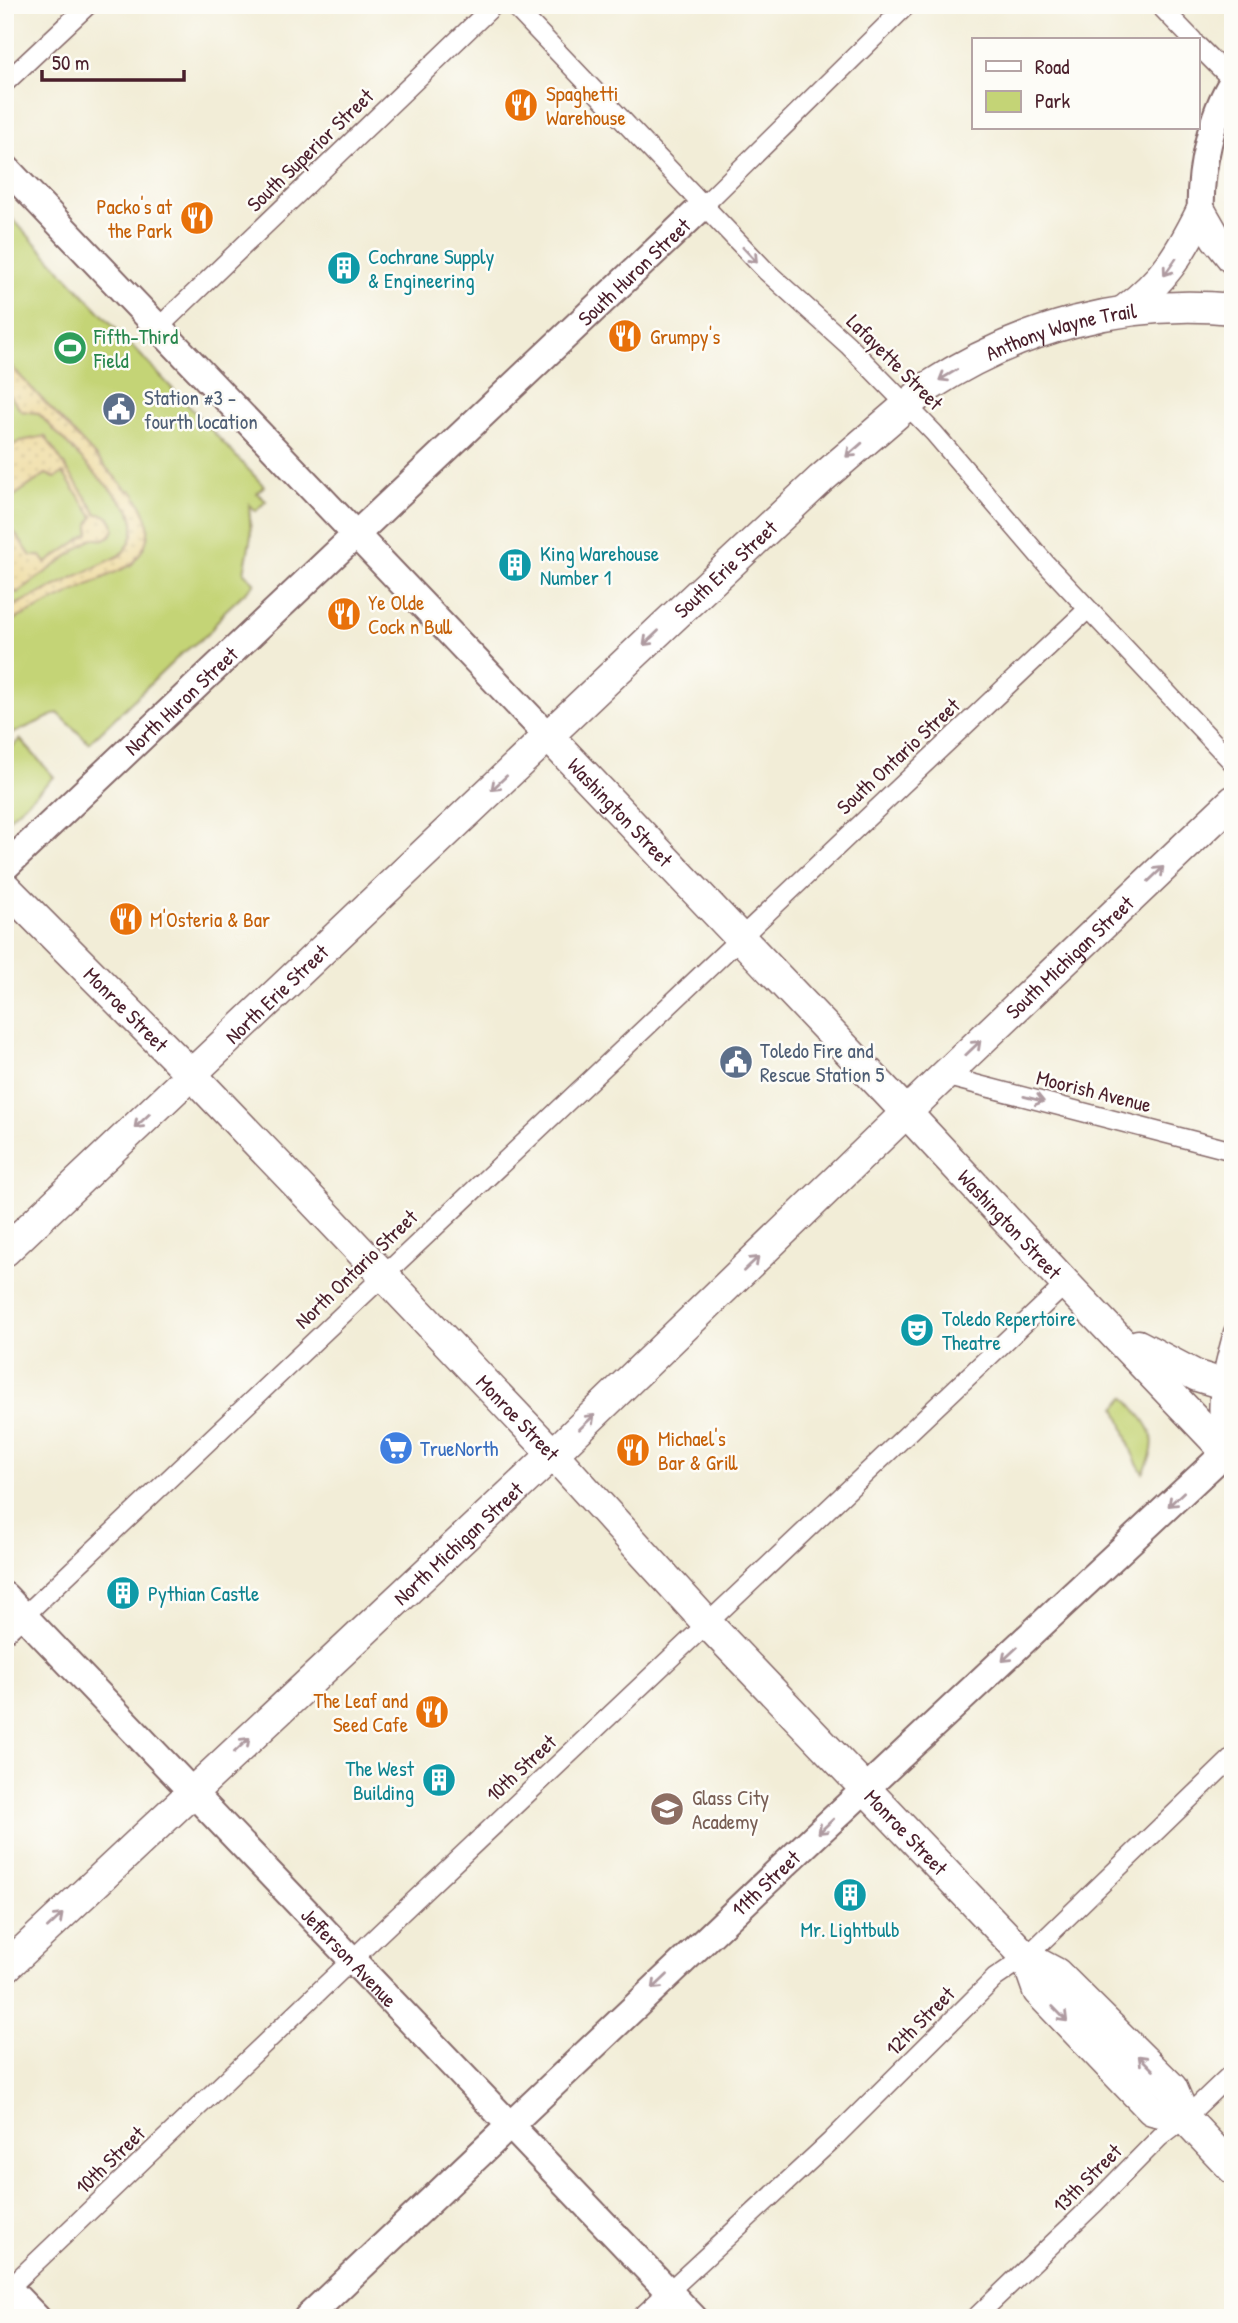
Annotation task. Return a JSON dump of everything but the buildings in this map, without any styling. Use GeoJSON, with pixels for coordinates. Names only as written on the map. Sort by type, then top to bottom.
{"type":"FeatureCollection","features":[{"type":"Feature","properties":{"kind":"main road"},"geometry":{"type":"LineString","coordinates":[[1201,212],[1216,238],[1233,259]]}},
{"type":"Feature","properties":{"kind":"main road"},"geometry":{"type":"LineString","coordinates":[[1125,310],[1148,293],[1162,278],[1177,257],[1201,212]]}},
{"type":"Feature","properties":{"kind":"main road","name":"Anthony Wayne Trail"},"geometry":{"type":"LineString","coordinates":[[905,405],[948,374],[1005,345],[1055,326],[1125,310],[1162,307],[1233,309]]}},
{"type":"Feature","properties":{"kind":"main road","name":"South Erie Street"},"geometry":{"type":"LineString","coordinates":[[548,736],[821,479],[905,405]]}},
{"type":"Feature","properties":{"kind":"main road","name":"Washington Street"},"geometry":{"type":"LineString","coordinates":[[548,736],[908,1113],[1066,1284],[1230,1453]]}},
{"type":"Feature","properties":{"kind":"main road","name":"North Erie Street"},"geometry":{"type":"LineString","coordinates":[[5,1251],[548,736]]}},
{"type":"Feature","properties":{"kind":"main road","name":"South Michigan Street"},"geometry":{"type":"LineString","coordinates":[[908,1113],[1233,801]]}},
{"type":"Feature","properties":{"kind":"main road","name":"Monroe Street"},"geometry":{"type":"LineString","coordinates":[[5,887],[192,1074],[553,1454],[707,1623],[1026,1957],[1056,1973],[1172,2088],[1185,2118],[1233,2169]]}},
{"type":"Feature","properties":{"kind":"main road","name":"North Michigan Street"},"geometry":{"type":"LineString","coordinates":[[5,1968],[553,1454],[908,1113]]}},
{"type":"Feature","properties":{"kind":"main road"},"geometry":{"type":"LineString","coordinates":[[1110,1329],[1175,1366],[1226,1385]]}},
{"type":"Feature","properties":{"kind":"street"},"geometry":{"type":"LineString","coordinates":[[5,83],[88,5]]}},
{"type":"Feature","properties":{"kind":"street","name":"South Superior Street"},"geometry":{"type":"LineString","coordinates":[[158,328],[494,5]]}},
{"type":"Feature","properties":{"kind":"street","name":"Lafayette Street"},"geometry":{"type":"LineString","coordinates":[[513,5],[766,271],[848,345],[948,448],[1047,565],[1233,763]]}},
{"type":"Feature","properties":{"kind":"street","name":"South Huron Street"},"geometry":{"type":"LineString","coordinates":[[356,533],[704,205],[907,5]]}},
{"type":"Feature","properties":{"kind":"street"},"geometry":{"type":"LineString","coordinates":[[1159,5],[1190,38]]}},
{"type":"Feature","properties":{"kind":"street"},"geometry":{"type":"LineString","coordinates":[[1200,48],[1233,81],[1222,100],[1207,152],[1200,189],[1201,212]]}},
{"type":"Feature","properties":{"kind":"street","name":"Washington Street"},"geometry":{"type":"LineString","coordinates":[[5,167],[548,736]]}},
{"type":"Feature","properties":{"kind":"street","name":"North Huron Street"},"geometry":{"type":"LineString","coordinates":[[5,867],[356,533]]}},
{"type":"Feature","properties":{"kind":"street","name":"South Ontario Street"},"geometry":{"type":"LineString","coordinates":[[740,938],[1088,609]]}},
{"type":"Feature","properties":{"kind":"street","name":"North Ontario Street"},"geometry":{"type":"LineString","coordinates":[[5,1634],[740,938]]}},
{"type":"Feature","properties":{"kind":"street","name":"Moorish Avenue"},"geometry":{"type":"LineString","coordinates":[[944,1076],[1233,1151]]}},
{"type":"Feature","properties":{"kind":"street","name":"10th Street"},"geometry":{"type":"LineString","coordinates":[[7,2286],[1066,1284]]}},
{"type":"Feature","properties":{"kind":"street"},"geometry":{"type":"LineString","coordinates":[[1230,1453],[1217,1423],[1217,1404],[1226,1385],[1233,1332]]}},
{"type":"Feature","properties":{"kind":"street","name":"11th Street"},"geometry":{"type":"LineString","coordinates":[[307,2318],[866,1789],[1230,1453]]}},
{"type":"Feature","properties":{"kind":"street","name":"Jefferson Avenue"},"geometry":{"type":"LineString","coordinates":[[5,1596],[694,2318]]}},
{"type":"Feature","properties":{"kind":"street","name":"12th Street"},"geometry":{"type":"LineString","coordinates":[[640,2318],[831,2141],[995,1978],[1026,1957],[1233,1757]]}},
{"type":"Feature","properties":{"kind":"street","name":"13th Street"},"geometry":{"type":"LineString","coordinates":[[975,2318],[1160,2137],[1185,2118],[1233,2072]]}},
{"type":"Feature","properties":{"kind":"street"},"geometry":{"type":"LineString","coordinates":[[7,2286],[37,2318]]}},
{"type":"Feature","properties":{"kind":"green space","name":"Fifth-Third Field"},"geometry":{"type":"Polygon","coordinates":[[[5,211],[264,486],[257,493],[266,501],[256,511],[249,504],[251,536],[244,573],[255,583],[224,612],[209,633],[180,655],[89,743],[58,713],[5,737],[5,211]]]}},
{"type":"Feature","properties":{"kind":"green space"},"geometry":{"type":"Polygon","coordinates":[[[20,739],[54,777],[5,822],[5,750],[7,752],[20,739]]]}},
{"type":"Feature","properties":{"kind":"green space"},"geometry":{"type":"Polygon","coordinates":[[[1125,1397],[1146,1424],[1153,1440],[1143,1473],[1134,1457],[1116,1408],[1125,1397]]]}},
{"type":"Feature","properties":{"kind":"sand"},"geometry":{"type":"Polygon","coordinates":[[[5,364],[9,364],[128,491],[131,490],[147,518],[148,537],[145,546],[131,565],[5,624],[5,610],[119,556],[131,540],[133,522],[129,509],[38,413],[21,411],[5,388],[5,364]]]}},
{"type":"Feature","properties":{"kind":"sand"},"geometry":{"type":"Polygon","coordinates":[[[45,436],[97,514],[110,518],[114,530],[105,539],[93,538],[17,593],[5,585],[5,519],[31,556],[41,556],[46,563],[89,533],[89,524],[93,517],[63,473],[55,478],[46,474],[5,502],[5,449],[21,441],[45,436]]]}},
{"type":"Feature","properties":{"kind":"place","name":"Spaghetti Warehouse"},"geometry":{"type":"Point","coordinates":[521,105]}},
{"type":"Feature","properties":{"kind":"place","name":"Packo's at the Park"},"geometry":{"type":"Point","coordinates":[197,218]}},
{"type":"Feature","properties":{"kind":"place","name":"Cochrane Supply & Engineering"},"geometry":{"type":"Point","coordinates":[344,268]}},
{"type":"Feature","properties":{"kind":"place","name":"Grumpy's"},"geometry":{"type":"Point","coordinates":[625,336]}},
{"type":"Feature","properties":{"kind":"place","name":"Fifth-Third Field"},"geometry":{"type":"Point","coordinates":[70,348]}},
{"type":"Feature","properties":{"kind":"place","name":"Station #3 - fourth location"},"geometry":{"type":"Point","coordinates":[119,409]}},
{"type":"Feature","properties":{"kind":"place","name":"King Warehouse Number 1"},"geometry":{"type":"Point","coordinates":[515,565]}},
{"type":"Feature","properties":{"kind":"place","name":"Ye Olde Cock n Bull"},"geometry":{"type":"Point","coordinates":[344,614]}},
{"type":"Feature","properties":{"kind":"place","name":"M'Osteria & Bar"},"geometry":{"type":"Point","coordinates":[126,919]}},
{"type":"Feature","properties":{"kind":"place","name":"Toledo Fire and Rescue Station 5"},"geometry":{"type":"Point","coordinates":[736,1062]}},
{"type":"Feature","properties":{"kind":"place","name":"Toledo Repertoire Theatre"},"geometry":{"type":"Point","coordinates":[917,1330]}},
{"type":"Feature","properties":{"kind":"place","name":"TrueNorth"},"geometry":{"type":"Point","coordinates":[396,1448]}},
{"type":"Feature","properties":{"kind":"place","name":"Michael's Bar & Grill"},"geometry":{"type":"Point","coordinates":[633,1450]}},
{"type":"Feature","properties":{"kind":"place","name":"Pythian Castle"},"geometry":{"type":"Point","coordinates":[123,1593]}},
{"type":"Feature","properties":{"kind":"place","name":"The Leaf and Seed Cafe"},"geometry":{"type":"Point","coordinates":[432,1712]}},
{"type":"Feature","properties":{"kind":"place","name":"The West Building"},"geometry":{"type":"Point","coordinates":[439,1780]}},
{"type":"Feature","properties":{"kind":"place","name":"Glass City Academy"},"geometry":{"type":"Point","coordinates":[667,1809]}},
{"type":"Feature","properties":{"kind":"place","name":"Mr. Lightbulb"},"geometry":{"type":"Point","coordinates":[850,1895]}}]}
